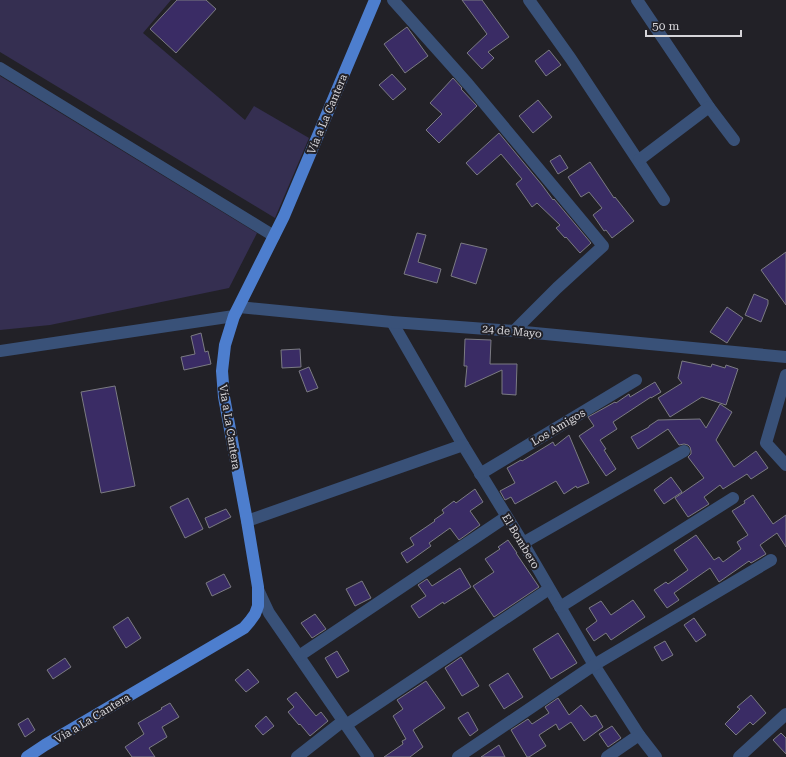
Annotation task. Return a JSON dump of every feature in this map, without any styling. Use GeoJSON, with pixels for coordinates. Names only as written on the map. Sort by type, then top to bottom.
{"type":"FeatureCollection","features":[{"type":"Feature","properties":{"kind":"main road","name":"Vía a La Cantera"},"geometry":{"type":"LineString","coordinates":[[27,757],[244,628],[255,614],[258,606],[258,587],[222,384],[222,364],[225,345],[236,312],[287,209],[374,0]]}},
{"type":"Feature","properties":{"kind":"street"},"geometry":{"type":"LineString","coordinates":[[393,0],[468,84],[603,246],[514,331]]}},
{"type":"Feature","properties":{"kind":"street"},"geometry":{"type":"LineString","coordinates":[[529,0],[571,59],[664,200]]}},
{"type":"Feature","properties":{"kind":"street"},"geometry":{"type":"LineString","coordinates":[[637,0],[709,107],[734,140]]}},
{"type":"Feature","properties":{"kind":"street"},"geometry":{"type":"LineString","coordinates":[[0,68],[274,236]]}},
{"type":"Feature","properties":{"kind":"street"},"geometry":{"type":"LineString","coordinates":[[639,160],[709,107]]}},
{"type":"Feature","properties":{"kind":"street","name":"24 de Mayo"},"geometry":{"type":"LineString","coordinates":[[0,351],[236,312],[514,331],[786,357]]}},
{"type":"Feature","properties":{"kind":"street","name":"El Bombero"},"geometry":{"type":"LineString","coordinates":[[392,322],[480,474],[523,543],[594,665],[639,735],[656,757]]}},
{"type":"Feature","properties":{"kind":"street"},"geometry":{"type":"LineString","coordinates":[[786,375],[766,443],[786,465]]}},
{"type":"Feature","properties":{"kind":"street","name":"Los Amigos"},"geometry":{"type":"LineString","coordinates":[[480,474],[636,380]]}},
{"type":"Feature","properties":{"kind":"street"},"geometry":{"type":"LineString","coordinates":[[246,520],[463,445]]}},
{"type":"Feature","properties":{"kind":"street"},"geometry":{"type":"LineString","coordinates":[[523,543],[684,451]]}},
{"type":"Feature","properties":{"kind":"street"},"geometry":{"type":"LineString","coordinates":[[560,607],[733,498]]}},
{"type":"Feature","properties":{"kind":"street"},"geometry":{"type":"LineString","coordinates":[[299,656],[506,517]]}},
{"type":"Feature","properties":{"kind":"street"},"geometry":{"type":"LineString","coordinates":[[458,757],[594,665],[771,560]]}},
{"type":"Feature","properties":{"kind":"street"},"geometry":{"type":"LineString","coordinates":[[258,587],[269,613],[368,757]]}},
{"type":"Feature","properties":{"kind":"street"},"geometry":{"type":"LineString","coordinates":[[296,757],[344,723],[549,589]]}},
{"type":"Feature","properties":{"kind":"street"},"geometry":{"type":"LineString","coordinates":[[244,628],[269,613]]}},
{"type":"Feature","properties":{"kind":"street"},"geometry":{"type":"LineString","coordinates":[[739,757],[786,714]]}},
{"type":"Feature","properties":{"kind":"street"},"geometry":{"type":"LineString","coordinates":[[607,757],[639,735]]}},
{"type":"Feature","properties":{"kind":"shaded area"},"geometry":{"type":"Polygon","coordinates":[[[0,0],[171,0],[143,33],[245,120],[254,106],[309,138],[275,218],[0,52],[0,0]]]}},
{"type":"Feature","properties":{"kind":"shaded area"},"geometry":{"type":"Polygon","coordinates":[[[0,76],[257,233],[229,288],[50,325],[0,330],[0,76]]]}},
{"type":"Feature","properties":{"kind":"building"},"geometry":{"type":"Polygon","coordinates":[[[177,0],[206,0],[216,9],[176,53],[150,29],[177,0]]]}},
{"type":"Feature","properties":{"kind":"building"},"geometry":{"type":"Polygon","coordinates":[[[462,0],[482,0],[509,37],[488,52],[494,58],[482,69],[467,53],[487,34],[462,0]]]}},
{"type":"Feature","properties":{"kind":"building"},"geometry":{"type":"Polygon","coordinates":[[[407,27],[428,56],[405,73],[384,44],[407,27]]]}},
{"type":"Feature","properties":{"kind":"building"},"geometry":{"type":"Polygon","coordinates":[[[549,50],[561,65],[546,76],[535,61],[549,50]]]}},
{"type":"Feature","properties":{"kind":"building"},"geometry":{"type":"Polygon","coordinates":[[[392,74],[406,89],[393,100],[379,85],[392,74]]]}},
{"type":"Feature","properties":{"kind":"building"},"geometry":{"type":"Polygon","coordinates":[[[453,78],[477,106],[439,143],[426,130],[442,114],[430,103],[453,78]]]}},
{"type":"Feature","properties":{"kind":"building"},"geometry":{"type":"Polygon","coordinates":[[[538,100],[552,117],[533,133],[519,116],[538,100]]]}},
{"type":"Feature","properties":{"kind":"building"},"geometry":{"type":"Polygon","coordinates":[[[499,133],[553,200],[554,199],[591,243],[580,253],[556,228],[560,225],[537,203],[532,207],[516,184],[522,179],[501,154],[477,175],[466,163],[499,133]]]}},
{"type":"Feature","properties":{"kind":"building"},"geometry":{"type":"Polygon","coordinates":[[[560,155],[568,168],[558,174],[550,161],[560,155]]]}},
{"type":"Feature","properties":{"kind":"building"},"geometry":{"type":"Polygon","coordinates":[[[590,162],[614,198],[615,197],[634,221],[612,238],[606,230],[604,231],[593,215],[602,208],[589,192],[581,197],[568,177],[590,162]]]}},
{"type":"Feature","properties":{"kind":"building"},"geometry":{"type":"Polygon","coordinates":[[[417,233],[426,235],[418,262],[441,269],[437,283],[404,274],[417,233]]]}},
{"type":"Feature","properties":{"kind":"building"},"geometry":{"type":"Polygon","coordinates":[[[461,243],[487,249],[476,284],[451,276],[461,243]]]}},
{"type":"Feature","properties":{"kind":"building"},"geometry":{"type":"Polygon","coordinates":[[[786,252],[786,305],[761,270],[786,252]]]}},
{"type":"Feature","properties":{"kind":"building"},"geometry":{"type":"Polygon","coordinates":[[[754,294],[768,300],[768,304],[761,322],[745,315],[754,294]]]}},
{"type":"Feature","properties":{"kind":"building"},"geometry":{"type":"Polygon","coordinates":[[[727,307],[743,318],[727,343],[710,332],[727,307]]]}},
{"type":"Feature","properties":{"kind":"building"},"geometry":{"type":"Polygon","coordinates":[[[201,333],[205,352],[208,351],[211,364],[184,370],[181,357],[195,354],[191,336],[201,333]]]}},
{"type":"Feature","properties":{"kind":"building"},"geometry":{"type":"Polygon","coordinates":[[[465,339],[491,340],[490,364],[517,364],[516,395],[502,394],[502,370],[465,387],[467,366],[464,366],[465,339]]]}},
{"type":"Feature","properties":{"kind":"building"},"geometry":{"type":"Polygon","coordinates":[[[300,349],[301,367],[282,368],[281,350],[300,349]]]}},
{"type":"Feature","properties":{"kind":"building"},"geometry":{"type":"Polygon","coordinates":[[[682,361],[711,367],[712,364],[725,368],[726,365],[738,369],[726,405],[702,397],[670,417],[658,398],[682,383],[678,378],[682,361]]]}},
{"type":"Feature","properties":{"kind":"building"},"geometry":{"type":"Polygon","coordinates":[[[309,367],[318,388],[307,392],[299,371],[309,367]]]}},
{"type":"Feature","properties":{"kind":"building"},"geometry":{"type":"Polygon","coordinates":[[[655,382],[661,392],[613,422],[617,429],[600,440],[606,449],[604,450],[616,469],[606,476],[579,436],[594,426],[588,417],[615,402],[616,403],[629,394],[630,397],[655,382]]]}},
{"type":"Feature","properties":{"kind":"building"},"geometry":{"type":"Polygon","coordinates":[[[115,386],[135,486],[101,493],[81,392],[115,386]]]}},
{"type":"Feature","properties":{"kind":"building"},"geometry":{"type":"Polygon","coordinates":[[[720,404],[732,412],[716,440],[734,467],[756,451],[768,468],[751,479],[747,474],[723,489],[720,485],[704,497],[709,504],[688,517],[675,498],[704,478],[688,457],[691,454],[690,447],[684,444],[679,445],[668,429],[638,449],[631,437],[658,420],[700,419],[706,428],[720,404]]]}},
{"type":"Feature","properties":{"kind":"building"},"geometry":{"type":"Polygon","coordinates":[[[569,435],[589,483],[577,488],[576,486],[564,494],[556,481],[515,504],[511,497],[505,500],[500,491],[515,483],[507,468],[521,460],[522,461],[553,442],[555,446],[569,435]]]}},
{"type":"Feature","properties":{"kind":"building"},"geometry":{"type":"Polygon","coordinates":[[[671,477],[682,492],[664,504],[654,490],[671,477]]]}},
{"type":"Feature","properties":{"kind":"building"},"geometry":{"type":"Polygon","coordinates":[[[475,489],[483,502],[470,511],[480,525],[459,540],[450,528],[429,543],[431,546],[407,563],[401,553],[414,545],[410,538],[435,521],[434,520],[444,513],[442,510],[454,501],[456,503],[475,489]]]}},
{"type":"Feature","properties":{"kind":"building"},"geometry":{"type":"Polygon","coordinates":[[[753,495],[773,524],[786,515],[786,547],[777,533],[760,545],[766,554],[751,563],[749,561],[719,582],[710,568],[674,593],[679,600],[667,608],[654,590],[666,582],[668,584],[688,570],[674,550],[696,535],[714,560],[719,557],[723,562],[741,549],[737,542],[748,535],[732,511],[745,503],[744,501],[753,495]]]}},
{"type":"Feature","properties":{"kind":"building"},"geometry":{"type":"Polygon","coordinates":[[[188,498],[203,529],[185,538],[170,507],[188,498]]]}},
{"type":"Feature","properties":{"kind":"building"},"geometry":{"type":"Polygon","coordinates":[[[226,509],[231,517],[209,528],[205,518],[226,509]]]}},
{"type":"Feature","properties":{"kind":"building"},"geometry":{"type":"Polygon","coordinates":[[[508,540],[539,587],[494,617],[473,586],[494,572],[485,559],[500,549],[498,547],[508,540]]]}},
{"type":"Feature","properties":{"kind":"building"},"geometry":{"type":"Polygon","coordinates":[[[460,568],[471,587],[444,604],[443,602],[419,618],[411,606],[426,596],[418,585],[427,579],[432,586],[460,568]]]}},
{"type":"Feature","properties":{"kind":"building"},"geometry":{"type":"Polygon","coordinates":[[[224,574],[231,587],[212,596],[206,583],[224,574]]]}},
{"type":"Feature","properties":{"kind":"building"},"geometry":{"type":"Polygon","coordinates":[[[362,581],[371,598],[355,606],[346,589],[362,581]]]}},
{"type":"Feature","properties":{"kind":"building"},"geometry":{"type":"Polygon","coordinates":[[[633,600],[645,617],[611,640],[606,633],[594,641],[586,629],[597,621],[589,608],[601,601],[611,615],[633,600]]]}},
{"type":"Feature","properties":{"kind":"building"},"geometry":{"type":"Polygon","coordinates":[[[315,614],[326,629],[312,638],[301,623],[315,614]]]}},
{"type":"Feature","properties":{"kind":"building"},"geometry":{"type":"Polygon","coordinates":[[[128,617],[141,638],[126,648],[113,627],[128,617]]]}},
{"type":"Feature","properties":{"kind":"building"},"geometry":{"type":"Polygon","coordinates":[[[694,618],[706,635],[696,642],[684,625],[694,618]]]}},
{"type":"Feature","properties":{"kind":"building"},"geometry":{"type":"Polygon","coordinates":[[[558,633],[577,663],[551,679],[533,649],[558,633]]]}},
{"type":"Feature","properties":{"kind":"building"},"geometry":{"type":"Polygon","coordinates":[[[665,641],[673,655],[662,661],[654,647],[665,641]]]}},
{"type":"Feature","properties":{"kind":"building"},"geometry":{"type":"Polygon","coordinates":[[[337,651],[349,671],[337,678],[325,658],[337,651]]]}},
{"type":"Feature","properties":{"kind":"building"},"geometry":{"type":"Polygon","coordinates":[[[461,657],[479,686],[462,696],[445,668],[461,657]]]}},
{"type":"Feature","properties":{"kind":"building"},"geometry":{"type":"Polygon","coordinates":[[[65,658],[71,667],[53,679],[47,670],[65,658]]]}},
{"type":"Feature","properties":{"kind":"building"},"geometry":{"type":"Polygon","coordinates":[[[248,669],[259,682],[246,692],[235,680],[248,669]]]}},
{"type":"Feature","properties":{"kind":"building"},"geometry":{"type":"Polygon","coordinates":[[[508,673],[523,697],[504,709],[489,685],[508,673]]]}},
{"type":"Feature","properties":{"kind":"building"},"geometry":{"type":"Polygon","coordinates":[[[426,681],[445,708],[413,730],[423,747],[410,757],[384,757],[403,744],[402,741],[406,739],[393,716],[403,709],[397,700],[426,681]]]}},
{"type":"Feature","properties":{"kind":"building"},"geometry":{"type":"Polygon","coordinates":[[[296,692],[316,716],[321,712],[328,721],[310,736],[288,712],[294,707],[287,699],[296,692]]]}},
{"type":"Feature","properties":{"kind":"building"},"geometry":{"type":"Polygon","coordinates":[[[751,695],[766,713],[753,725],[750,722],[736,735],[725,724],[740,709],[737,707],[751,695]]]}},
{"type":"Feature","properties":{"kind":"building"},"geometry":{"type":"Polygon","coordinates":[[[558,698],[569,715],[581,705],[591,717],[596,715],[603,727],[584,741],[571,722],[559,730],[556,724],[539,735],[546,746],[527,757],[511,730],[528,719],[532,724],[549,713],[545,707],[558,698]]]}},
{"type":"Feature","properties":{"kind":"building"},"geometry":{"type":"Polygon","coordinates":[[[170,703],[179,717],[162,727],[167,737],[149,748],[155,757],[132,757],[125,747],[144,734],[138,723],[170,703]]]}},
{"type":"Feature","properties":{"kind":"building"},"geometry":{"type":"Polygon","coordinates":[[[468,712],[478,730],[470,736],[458,718],[468,712]]]}},
{"type":"Feature","properties":{"kind":"building"},"geometry":{"type":"Polygon","coordinates":[[[266,716],[274,726],[263,735],[255,726],[266,716]]]}},
{"type":"Feature","properties":{"kind":"building"},"geometry":{"type":"Polygon","coordinates":[[[28,718],[35,730],[25,737],[18,724],[28,718]]]}},
{"type":"Feature","properties":{"kind":"building"},"geometry":{"type":"Polygon","coordinates":[[[612,726],[621,738],[608,747],[599,734],[612,726]]]}},
{"type":"Feature","properties":{"kind":"building"},"geometry":{"type":"Polygon","coordinates":[[[781,733],[786,738],[786,754],[773,740],[781,733]]]}},
{"type":"Feature","properties":{"kind":"building"},"geometry":{"type":"Polygon","coordinates":[[[499,745],[505,757],[481,757],[499,745]]]}}]}
